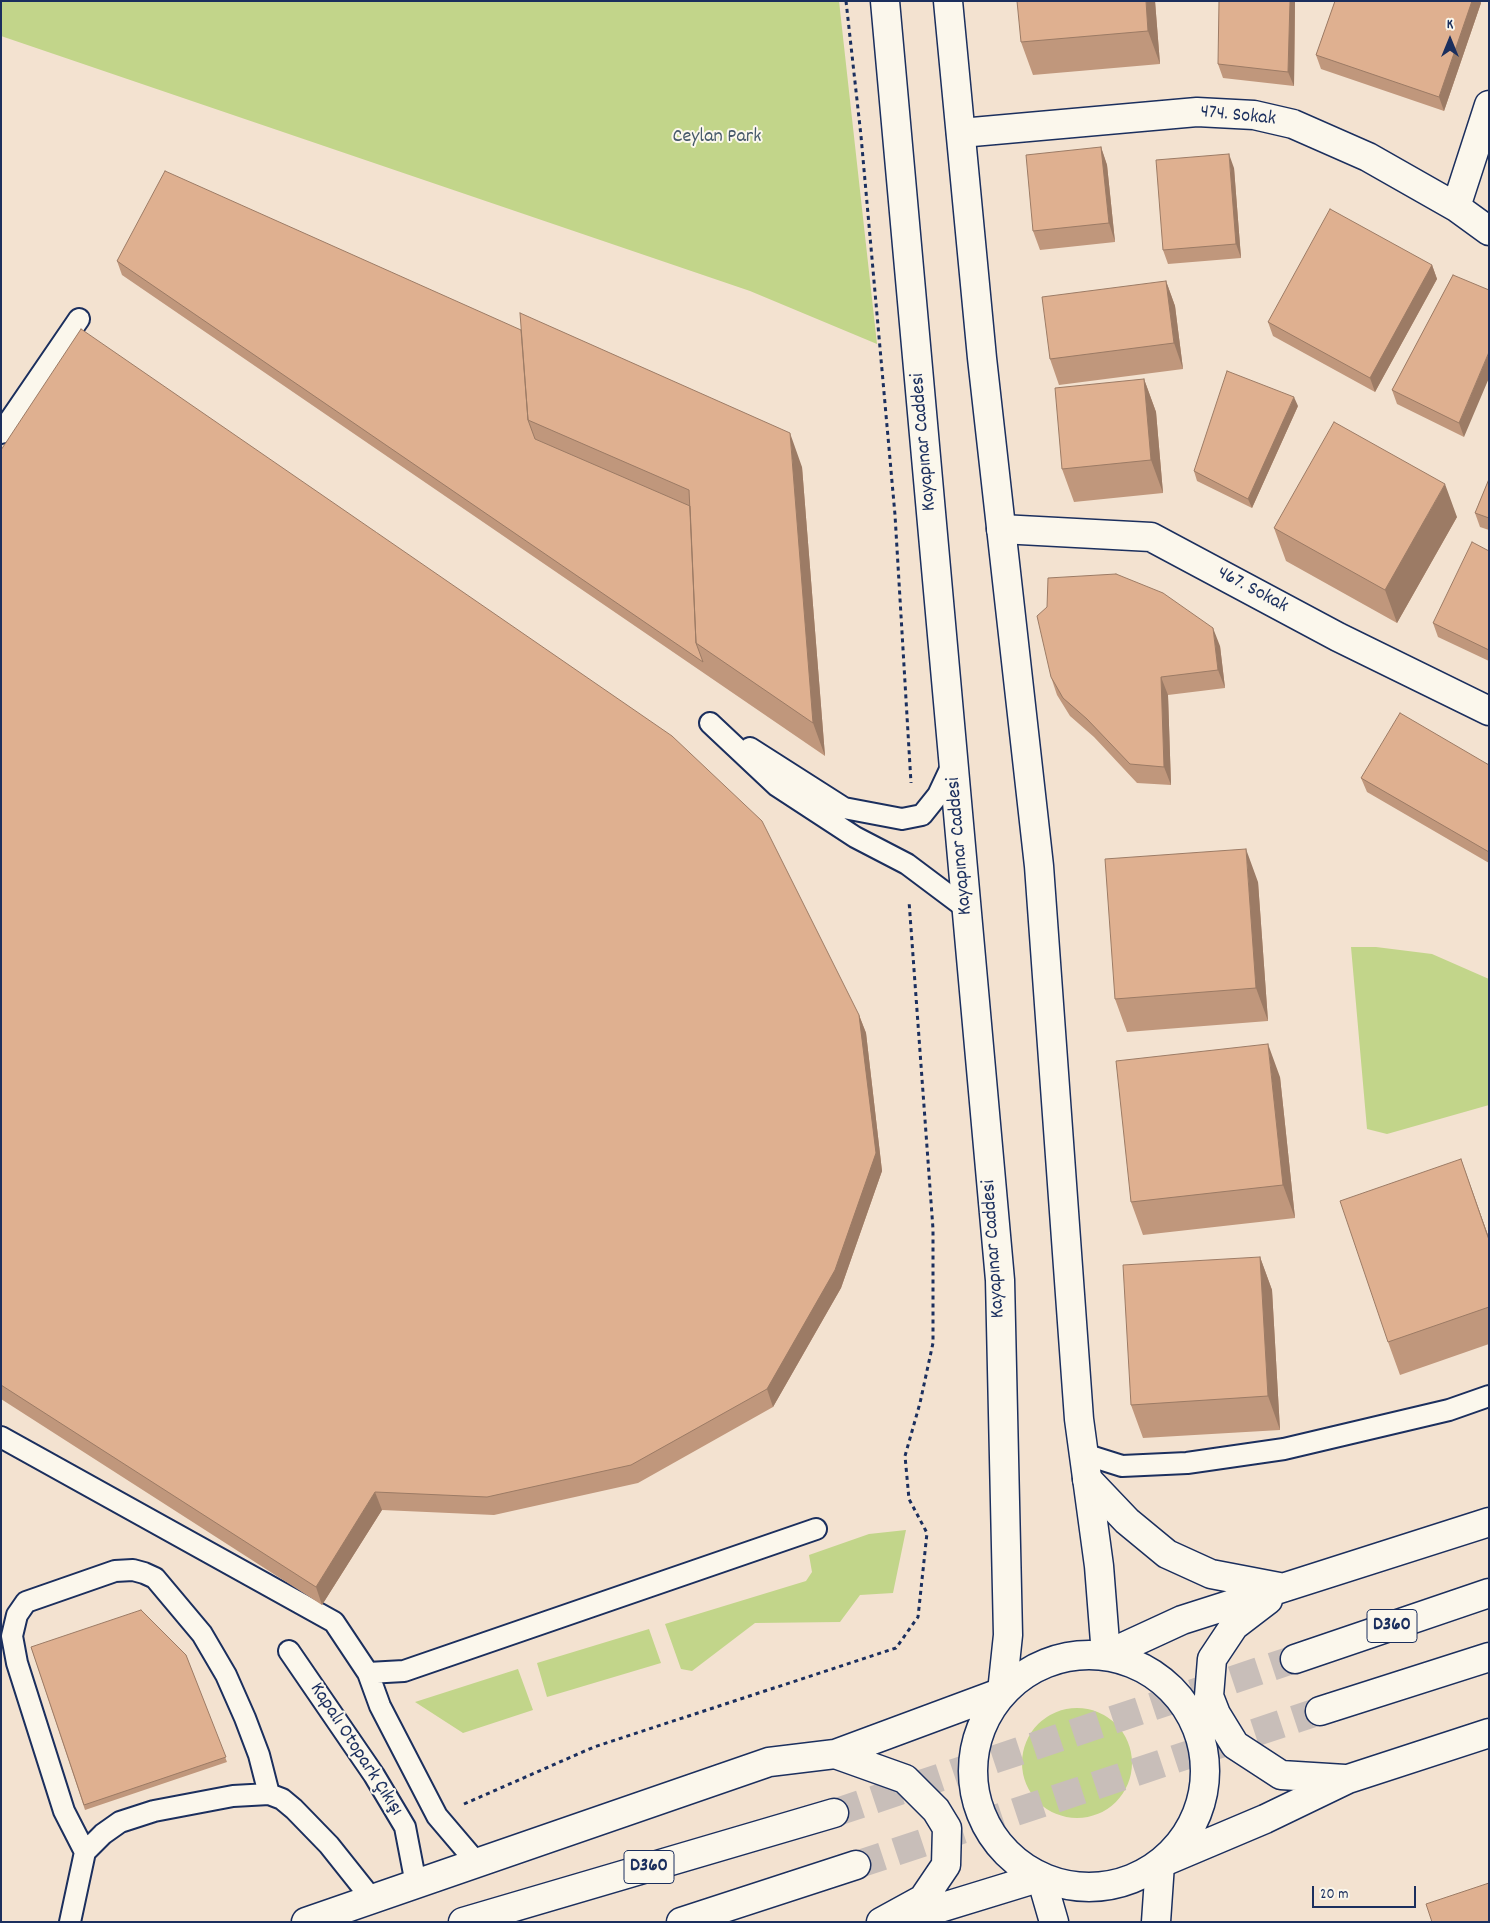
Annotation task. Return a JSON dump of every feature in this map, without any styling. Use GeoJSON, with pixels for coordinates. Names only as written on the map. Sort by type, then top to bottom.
{"type":"FeatureCollection","features":[{"type":"Feature","properties":{"kind":"main road","name":"Kayapınar Caddesi"},"geometry":{"type":"LineString","coordinates":[[885,1],[1000,1280],[1008,1635],[1002,1692]]}},
{"type":"Feature","properties":{"kind":"main road"},"geometry":{"type":"LineString","coordinates":[[948,1],[982,358],[1039,866],[1079,1419],[1098,1566],[1106,1655]]}},
{"type":"Feature","properties":{"kind":"main road"},"geometry":{"type":"LineString","coordinates":[[1456,207],[1489,105]]}},
{"type":"Feature","properties":{"kind":"main road","name":"474. Sokak"},"geometry":{"type":"LineString","coordinates":[[961,133],[1197,112],[1254,115],[1293,124],[1368,157],[1456,207],[1489,231]]}},
{"type":"Feature","properties":{"kind":"main road","name":"467. Sokak"},"geometry":{"type":"LineString","coordinates":[[1001,529],[1151,537],[1338,637],[1489,711]]}},
{"type":"Feature","properties":{"kind":"main road"},"geometry":{"type":"LineString","coordinates":[[1086,1466],[1127,1521],[1168,1554],[1211,1574],[1283,1588]]}},
{"type":"Feature","properties":{"kind":"main road"},"geometry":{"type":"LineString","coordinates":[[1106,1655],[1182,1620],[1489,1522]]}},
{"type":"Feature","properties":{"kind":"main road"},"geometry":{"type":"LineString","coordinates":[[1283,1588],[1234,1626],[1212,1659],[1209,1696],[1216,1714],[1236,1745],[1281,1775],[1348,1779]]}},
{"type":"Feature","properties":{"kind":"main road","name":"D360"},"geometry":{"type":"LineString","coordinates":[[1295,1659],[1489,1593]]}},
{"type":"Feature","properties":{"kind":"main road"},"geometry":{"type":"LineString","coordinates":[[1156,1922],[1160,1864],[1187,1834],[1203,1798],[1206,1758],[1195,1719],[1171,1687],[1138,1664],[1106,1655],[1065,1656],[1031,1669],[1002,1692],[982,1722],[972,1758],[974,1794],[987,1829],[1010,1857],[1041,1877],[1071,1886],[1102,1887],[1132,1879],[1160,1864],[1265,1819],[1348,1779],[1489,1733]]}},
{"type":"Feature","properties":{"kind":"main road"},"geometry":{"type":"LineString","coordinates":[[1320,1711],[1489,1657]]}},
{"type":"Feature","properties":{"kind":"main road"},"geometry":{"type":"LineString","coordinates":[[306,1922],[769,1762],[835,1754],[1002,1692]]}},
{"type":"Feature","properties":{"kind":"main road"},"geometry":{"type":"LineString","coordinates":[[835,1754],[905,1779],[936,1810],[947,1828],[946,1865],[924,1899],[881,1922]]}},
{"type":"Feature","properties":{"kind":"main road","name":"D360"},"geometry":{"type":"LineString","coordinates":[[463,1922],[834,1813]]}},
{"type":"Feature","properties":{"kind":"main road"},"geometry":{"type":"LineString","coordinates":[[681,1922],[856,1865]]}},
{"type":"Feature","properties":{"kind":"main road"},"geometry":{"type":"LineString","coordinates":[[892,1922],[1041,1877]]}},
{"type":"Feature","properties":{"kind":"main road"},"geometry":{"type":"LineString","coordinates":[[1041,1877],[1054,1922]]}},
{"type":"Feature","properties":{"kind":"lane"},"geometry":{"type":"LineString","coordinates":[[1,433],[80,319]]}},
{"type":"Feature","properties":{"kind":"lane"},"geometry":{"type":"LineString","coordinates":[[953,762],[938,795],[922,815],[902,819],[844,808],[710,723],[776,786],[856,837],[907,864],[966,909]]}},
{"type":"Feature","properties":{"kind":"lane"},"geometry":{"type":"LineString","coordinates":[[1086,1466],[1186,1463],[1284,1449],[1449,1410],[1489,1396]]}},
{"type":"Feature","properties":{"kind":"lane"},"geometry":{"type":"LineString","coordinates":[[1,1437],[334,1622],[368,1674],[380,1706],[437,1816],[477,1863]]}},
{"type":"Feature","properties":{"kind":"lane"},"geometry":{"type":"LineString","coordinates":[[368,1674],[404,1671],[816,1529]]}},
{"type":"Feature","properties":{"kind":"lane"},"geometry":{"type":"LineString","coordinates":[[85,1852],[64,1811],[17,1663],[12,1636],[17,1615],[26,1602],[115,1571],[132,1570],[155,1578],[202,1634],[226,1675],[246,1718],[259,1755],[269,1794]]}},
{"type":"Feature","properties":{"kind":"lane","name":"Kapalı Otopark Çıkışı"},"geometry":{"type":"LineString","coordinates":[[289,1650],[374,1775],[405,1828],[416,1884]]}},
{"type":"Feature","properties":{"kind":"lane"},"geometry":{"type":"LineString","coordinates":[[70,1922],[85,1852],[103,1834],[120,1822],[154,1811],[233,1796],[269,1794],[282,1799],[329,1845],[372,1899]]}},
{"type":"Feature","properties":{"kind":"path"},"geometry":{"type":"LineString","coordinates":[[846,1],[861,136],[895,515],[914,817]]}},
{"type":"Feature","properties":{"kind":"path"},"geometry":{"type":"LineString","coordinates":[[437,1816],[594,1747],[896,1648],[918,1617],[927,1533],[908,1499],[905,1456],[920,1403],[933,1342],[933,1229],[907,864]]}},
{"type":"Feature","properties":{"kind":"green space","name":"Ceylan Park"},"geometry":{"type":"Polygon","coordinates":[[[1,1],[839,1],[877,344],[750,291],[1,36],[1,1]]]}},
{"type":"Feature","properties":{"kind":"green space"},"geometry":{"type":"Polygon","coordinates":[[[1351,947],[1376,947],[1432,954],[1489,979],[1489,1105],[1387,1134],[1367,1129],[1351,947]]]}},
{"type":"Feature","properties":{"kind":"green space"},"geometry":{"type":"Polygon","coordinates":[[[906,1530],[893,1593],[860,1595],[840,1622],[755,1623],[692,1671],[681,1669],[665,1624],[806,1581],[812,1572],[809,1555],[869,1534],[906,1530]]]}},
{"type":"Feature","properties":{"kind":"green space"},"geometry":{"type":"Polygon","coordinates":[[[649,1629],[661,1663],[547,1697],[537,1663],[649,1629]]]}},
{"type":"Feature","properties":{"kind":"green space"},"geometry":{"type":"Polygon","coordinates":[[[518,1669],[533,1710],[463,1733],[415,1702],[518,1669]]]}},
{"type":"Feature","properties":{"kind":"green space"},"geometry":{"type":"Polygon","coordinates":[[[1077,1708],[1098,1713],[1116,1724],[1127,1742],[1132,1763],[1127,1784],[1116,1802],[1098,1813],[1077,1818],[1056,1813],[1038,1802],[1027,1784],[1022,1763],[1027,1742],[1038,1724],[1056,1713],[1077,1708]]]}},
{"type":"Feature","properties":{"kind":"building"},"geometry":{"type":"Polygon","coordinates":[[[1017,1],[1146,1],[1148,31],[1021,42],[1017,1]]]}},
{"type":"Feature","properties":{"kind":"building"},"geometry":{"type":"Polygon","coordinates":[[[1219,1],[1290,1],[1288,72],[1218,64],[1219,1]]]}},
{"type":"Feature","properties":{"kind":"building"},"geometry":{"type":"Polygon","coordinates":[[[1335,1],[1472,1],[1439,97],[1316,55],[1335,1]]]}},
{"type":"Feature","properties":{"kind":"building"},"geometry":{"type":"Polygon","coordinates":[[[1101,147],[1109,223],[1033,231],[1026,155],[1101,147]]]}},
{"type":"Feature","properties":{"kind":"building"},"geometry":{"type":"Polygon","coordinates":[[[1229,154],[1236,244],[1163,250],[1156,160],[1229,154]]]}},
{"type":"Feature","properties":{"kind":"building"},"geometry":{"type":"Polygon","coordinates":[[[165,171],[521,330],[528,420],[535,439],[690,506],[696,643],[703,662],[117,261],[165,171]]]}},
{"type":"Feature","properties":{"kind":"building"},"geometry":{"type":"Polygon","coordinates":[[[1330,209],[1432,265],[1370,378],[1268,322],[1330,209]]]}},
{"type":"Feature","properties":{"kind":"building"},"geometry":{"type":"Polygon","coordinates":[[[1453,275],[1489,290],[1489,352],[1459,423],[1392,390],[1453,275]]]}},
{"type":"Feature","properties":{"kind":"building"},"geometry":{"type":"Polygon","coordinates":[[[1166,281],[1174,343],[1050,359],[1042,297],[1166,281]]]}},
{"type":"Feature","properties":{"kind":"building"},"geometry":{"type":"Polygon","coordinates":[[[520,313],[790,433],[813,723],[696,643],[689,490],[528,420],[520,313]]]}},
{"type":"Feature","properties":{"kind":"building"},"geometry":{"type":"Polygon","coordinates":[[[81,329],[672,736],[762,821],[859,1015],[876,1153],[835,1270],[767,1389],[631,1465],[487,1497],[375,1492],[316,1587],[1,1385],[1,450],[81,329]]]}},
{"type":"Feature","properties":{"kind":"building"},"geometry":{"type":"Polygon","coordinates":[[[1227,371],[1294,397],[1248,499],[1194,471],[1227,371]]]}},
{"type":"Feature","properties":{"kind":"building"},"geometry":{"type":"Polygon","coordinates":[[[1144,379],[1151,460],[1062,469],[1055,388],[1144,379]]]}},
{"type":"Feature","properties":{"kind":"building"},"geometry":{"type":"Polygon","coordinates":[[[1334,422],[1445,484],[1385,590],[1274,528],[1334,422]]]}},
{"type":"Feature","properties":{"kind":"building"},"geometry":{"type":"Polygon","coordinates":[[[1489,479],[1489,518],[1475,513],[1489,479]]]}},
{"type":"Feature","properties":{"kind":"building"},"geometry":{"type":"Polygon","coordinates":[[[1472,542],[1489,551],[1489,650],[1433,623],[1472,542]]]}},
{"type":"Feature","properties":{"kind":"building"},"geometry":{"type":"Polygon","coordinates":[[[1116,574],[1163,593],[1213,628],[1218,670],[1161,677],[1164,767],[1130,764],[1087,719],[1063,698],[1051,677],[1037,616],[1047,607],[1048,578],[1116,574]]]}},
{"type":"Feature","properties":{"kind":"building"},"geometry":{"type":"Polygon","coordinates":[[[1400,713],[1489,765],[1489,852],[1361,778],[1400,713]]]}},
{"type":"Feature","properties":{"kind":"building"},"geometry":{"type":"Polygon","coordinates":[[[1246,849],[1256,988],[1115,999],[1105,859],[1246,849]]]}},
{"type":"Feature","properties":{"kind":"building"},"geometry":{"type":"Polygon","coordinates":[[[1268,1044],[1283,1185],[1131,1202],[1116,1061],[1268,1044]]]}},
{"type":"Feature","properties":{"kind":"building"},"geometry":{"type":"Polygon","coordinates":[[[1461,1159],[1489,1240],[1489,1307],[1388,1342],[1340,1201],[1461,1159]]]}},
{"type":"Feature","properties":{"kind":"building"},"geometry":{"type":"Polygon","coordinates":[[[1260,1257],[1268,1396],[1131,1405],[1123,1265],[1260,1257]]]}},
{"type":"Feature","properties":{"kind":"building"},"geometry":{"type":"Polygon","coordinates":[[[141,1610],[186,1655],[226,1757],[84,1805],[31,1647],[141,1610]]]}},
{"type":"Feature","properties":{"kind":"building"},"geometry":{"type":"Polygon","coordinates":[[[1489,1883],[1489,1922],[1432,1922],[1426,1904],[1489,1883]]]}},
{"type":"Feature","properties":{"kind":"tunnel"},"geometry":{"type":"LineString","coordinates":[[834,1813],[1295,1659]]}},
{"type":"Feature","properties":{"kind":"tunnel"},"geometry":{"type":"LineString","coordinates":[[856,1865],[1320,1711]]}}]}
